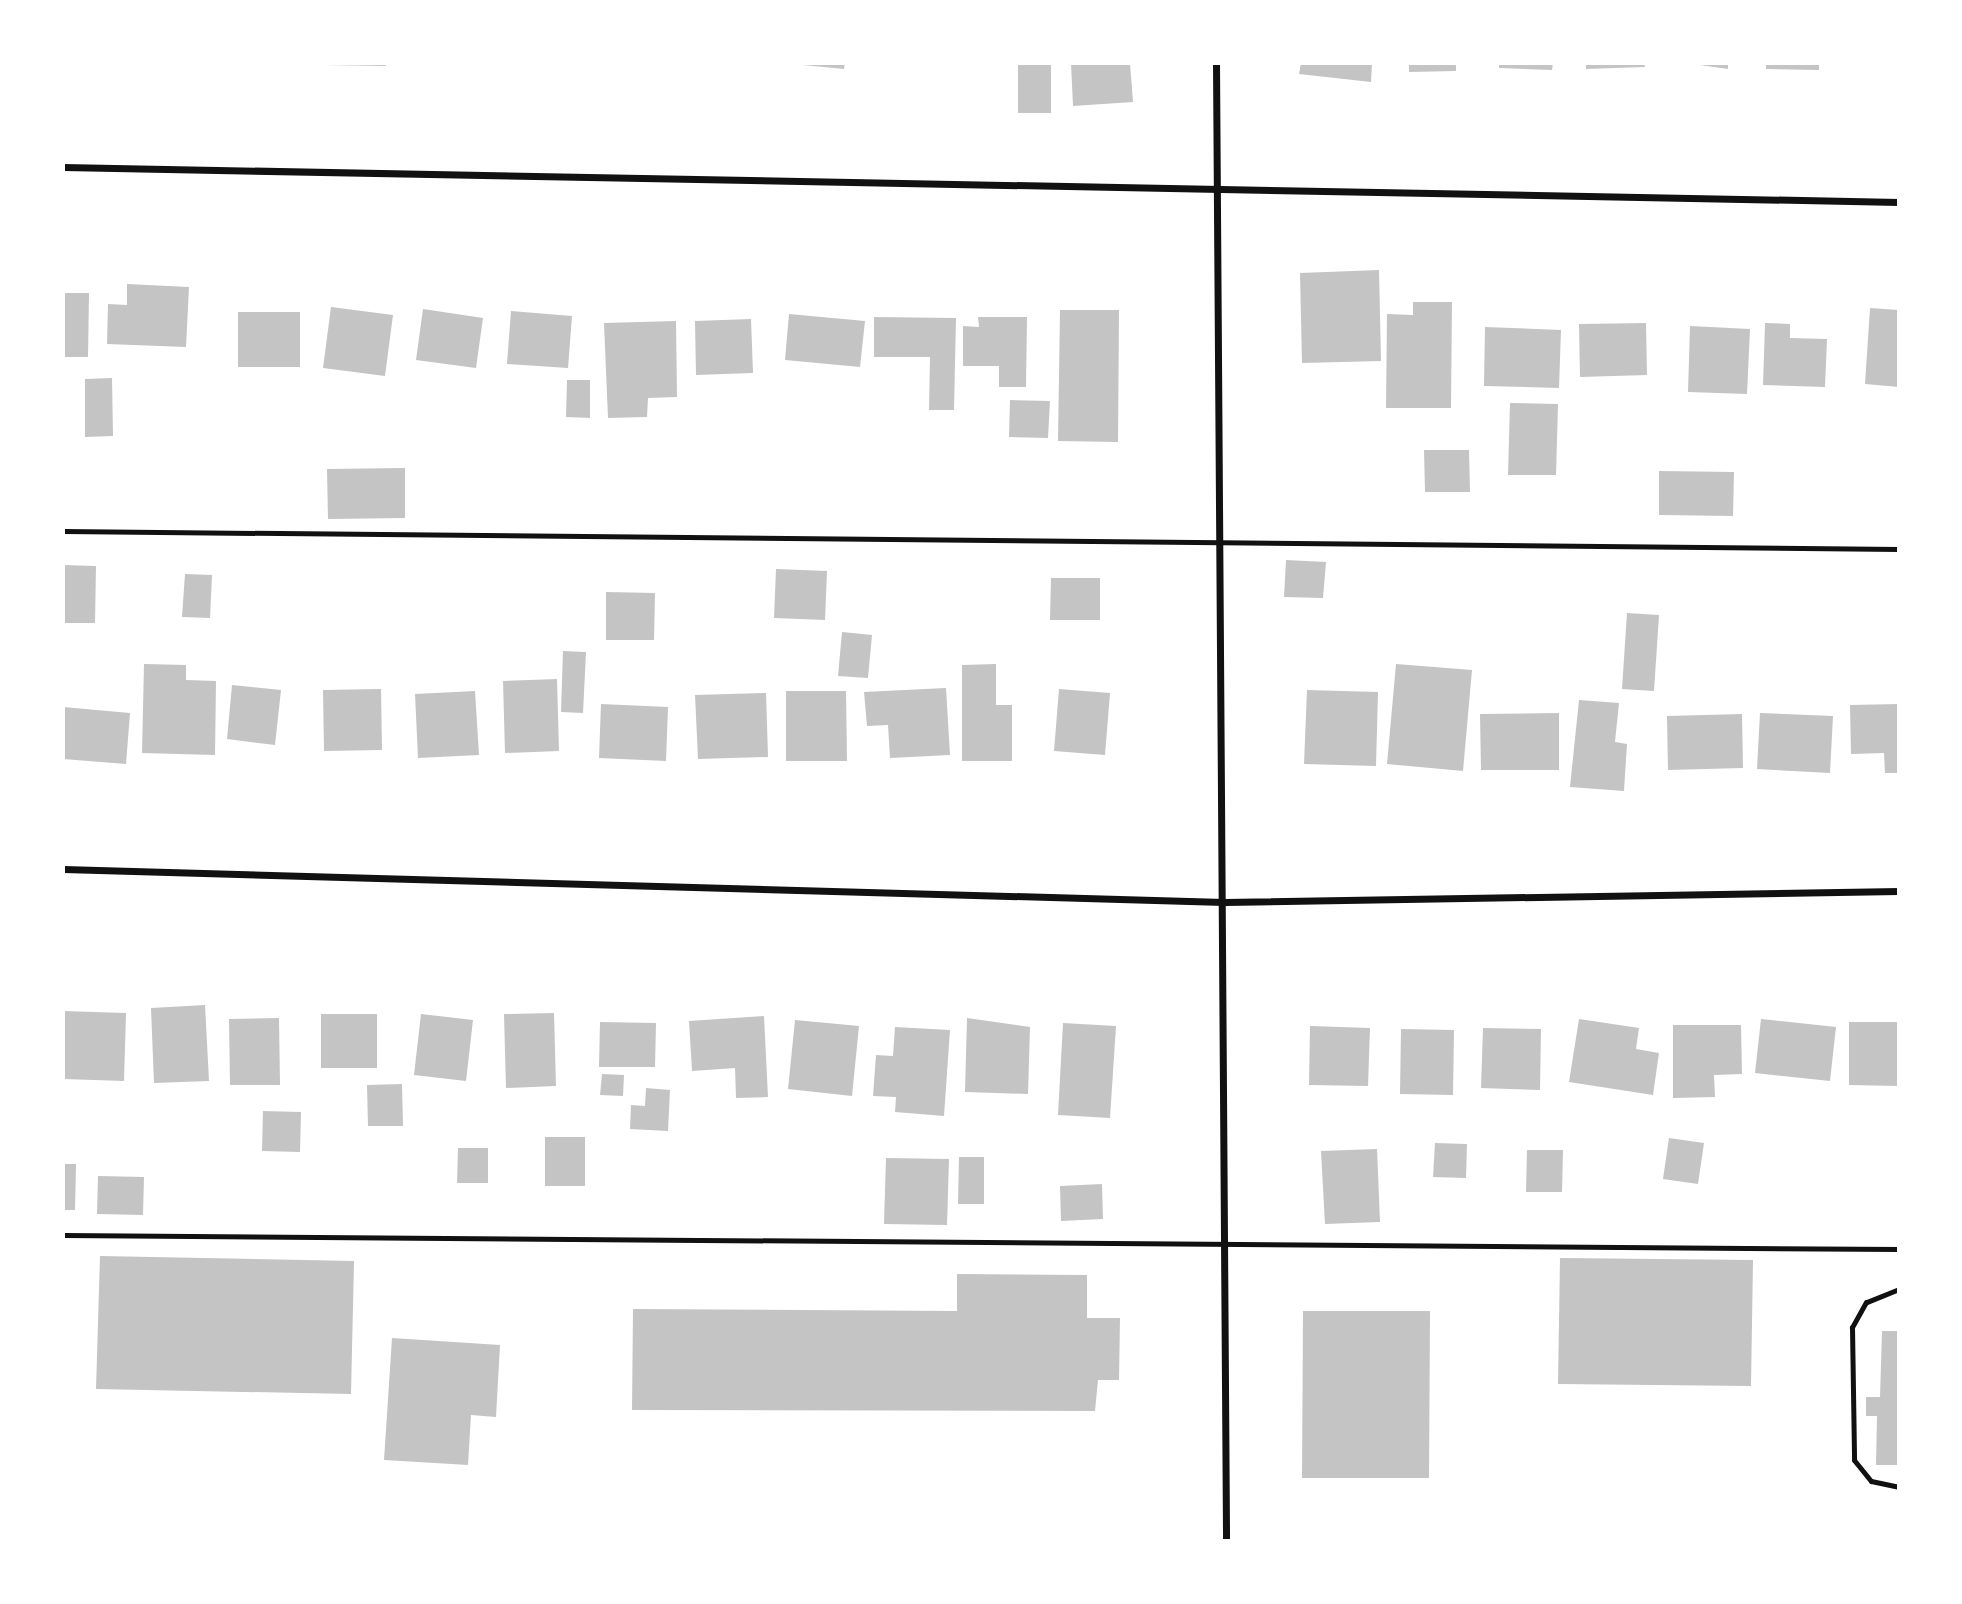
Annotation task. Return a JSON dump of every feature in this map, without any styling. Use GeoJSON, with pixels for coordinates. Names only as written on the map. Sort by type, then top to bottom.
{"type":"FeatureCollection","features":[{"type":"Feature","properties":{"kind":"street"},"geometry":{"type":"LineString","coordinates":[[1216,63],[1215,191],[1224,902],[1222,1243],[1226,1541]]}},
{"type":"Feature","properties":{"kind":"street"},"geometry":{"type":"LineString","coordinates":[[63,167],[1899,202]]}},
{"type":"Feature","properties":{"kind":"street"},"geometry":{"type":"LineString","coordinates":[[63,869],[1224,902],[1899,891]]}},
{"type":"Feature","properties":{"kind":"lane"},"geometry":{"type":"LineString","coordinates":[[63,531],[1219,540],[1899,550]]}},
{"type":"Feature","properties":{"kind":"lane"},"geometry":{"type":"LineString","coordinates":[[63,1235],[1899,1249]]}},
{"type":"Feature","properties":{"kind":"lane"},"geometry":{"type":"LineString","coordinates":[[1899,1289],[1866,1302],[1852,1327],[1854,1460],[1871,1481],[1899,1487]]}},
{"type":"Feature","properties":{"kind":"building"},"geometry":{"type":"Polygon","coordinates":[[[386,63],[386,66],[323,65],[386,63]]]}},
{"type":"Feature","properties":{"kind":"building"},"geometry":{"type":"Polygon","coordinates":[[[782,63],[845,63],[844,69],[782,63]]]}},
{"type":"Feature","properties":{"kind":"building"},"geometry":{"type":"Polygon","coordinates":[[[1018,63],[1051,63],[1051,113],[1018,113],[1018,63]]]}},
{"type":"Feature","properties":{"kind":"building"},"geometry":{"type":"Polygon","coordinates":[[[1071,63],[1130,63],[1133,102],[1073,106],[1071,63]]]}},
{"type":"Feature","properties":{"kind":"building"},"geometry":{"type":"Polygon","coordinates":[[[1301,63],[1372,63],[1371,82],[1299,74],[1301,63]]]}},
{"type":"Feature","properties":{"kind":"building"},"geometry":{"type":"Polygon","coordinates":[[[1409,63],[1456,63],[1456,71],[1409,72],[1409,63]]]}},
{"type":"Feature","properties":{"kind":"building"},"geometry":{"type":"Polygon","coordinates":[[[1499,63],[1553,63],[1552,70],[1499,68],[1499,63]]]}},
{"type":"Feature","properties":{"kind":"building"},"geometry":{"type":"Polygon","coordinates":[[[1586,63],[1644,63],[1645,67],[1586,69],[1586,63]]]}},
{"type":"Feature","properties":{"kind":"building"},"geometry":{"type":"Polygon","coordinates":[[[1686,63],[1728,63],[1728,69],[1686,63]]]}},
{"type":"Feature","properties":{"kind":"building"},"geometry":{"type":"Polygon","coordinates":[[[1766,63],[1819,63],[1819,70],[1766,69],[1766,63]]]}},
{"type":"Feature","properties":{"kind":"building"},"geometry":{"type":"Polygon","coordinates":[[[1379,270],[1381,361],[1302,363],[1300,273],[1379,270]]]}},
{"type":"Feature","properties":{"kind":"building"},"geometry":{"type":"Polygon","coordinates":[[[127,284],[189,287],[186,347],[107,344],[108,304],[127,305],[127,284]]]}},
{"type":"Feature","properties":{"kind":"building"},"geometry":{"type":"Polygon","coordinates":[[[63,293],[89,293],[88,357],[63,357],[63,293]]]}},
{"type":"Feature","properties":{"kind":"building"},"geometry":{"type":"Polygon","coordinates":[[[1413,302],[1452,302],[1451,408],[1386,408],[1387,314],[1413,315],[1413,302]]]}},
{"type":"Feature","properties":{"kind":"building"},"geometry":{"type":"Polygon","coordinates":[[[331,307],[393,315],[385,376],[323,368],[331,307]]]}},
{"type":"Feature","properties":{"kind":"building"},"geometry":{"type":"Polygon","coordinates":[[[1870,308],[1899,310],[1899,387],[1865,384],[1870,308]]]}},
{"type":"Feature","properties":{"kind":"building"},"geometry":{"type":"Polygon","coordinates":[[[423,309],[483,318],[476,368],[416,360],[423,309]]]}},
{"type":"Feature","properties":{"kind":"building"},"geometry":{"type":"Polygon","coordinates":[[[1060,310],[1119,310],[1118,442],[1058,441],[1060,310]]]}},
{"type":"Feature","properties":{"kind":"building"},"geometry":{"type":"Polygon","coordinates":[[[511,311],[572,316],[568,368],[507,364],[511,311]]]}},
{"type":"Feature","properties":{"kind":"building"},"geometry":{"type":"Polygon","coordinates":[[[238,312],[300,312],[300,367],[238,367],[238,312]]]}},
{"type":"Feature","properties":{"kind":"building"},"geometry":{"type":"Polygon","coordinates":[[[789,314],[865,321],[860,367],[785,360],[789,314]]]}},
{"type":"Feature","properties":{"kind":"building"},"geometry":{"type":"Polygon","coordinates":[[[874,317],[956,318],[954,410],[929,410],[930,357],[874,357],[874,317]]]}},
{"type":"Feature","properties":{"kind":"building"},"geometry":{"type":"Polygon","coordinates":[[[978,317],[1027,317],[1026,387],[999,387],[999,366],[963,366],[963,326],[979,327],[978,317]]]}},
{"type":"Feature","properties":{"kind":"building"},"geometry":{"type":"Polygon","coordinates":[[[751,319],[753,373],[696,375],[695,321],[751,319]]]}},
{"type":"Feature","properties":{"kind":"building"},"geometry":{"type":"Polygon","coordinates":[[[676,321],[677,397],[648,398],[647,417],[608,418],[604,323],[676,321]]]}},
{"type":"Feature","properties":{"kind":"building"},"geometry":{"type":"Polygon","coordinates":[[[1646,323],[1647,375],[1580,377],[1579,324],[1646,323]]]}},
{"type":"Feature","properties":{"kind":"building"},"geometry":{"type":"Polygon","coordinates":[[[1765,323],[1790,324],[1790,338],[1827,339],[1825,387],[1763,385],[1765,323]]]}},
{"type":"Feature","properties":{"kind":"building"},"geometry":{"type":"Polygon","coordinates":[[[1690,326],[1750,329],[1747,394],[1688,392],[1690,326]]]}},
{"type":"Feature","properties":{"kind":"building"},"geometry":{"type":"Polygon","coordinates":[[[1485,327],[1561,330],[1559,388],[1484,386],[1485,327]]]}},
{"type":"Feature","properties":{"kind":"building"},"geometry":{"type":"Polygon","coordinates":[[[112,378],[113,436],[85,437],[85,379],[112,378]]]}},
{"type":"Feature","properties":{"kind":"building"},"geometry":{"type":"Polygon","coordinates":[[[567,380],[590,380],[590,418],[566,417],[567,380]]]}},
{"type":"Feature","properties":{"kind":"building"},"geometry":{"type":"Polygon","coordinates":[[[1010,400],[1050,401],[1048,438],[1009,437],[1010,400]]]}},
{"type":"Feature","properties":{"kind":"building"},"geometry":{"type":"Polygon","coordinates":[[[1510,403],[1558,404],[1556,475],[1508,475],[1510,403]]]}},
{"type":"Feature","properties":{"kind":"building"},"geometry":{"type":"Polygon","coordinates":[[[1424,450],[1469,450],[1470,492],[1425,492],[1424,450]]]}},
{"type":"Feature","properties":{"kind":"building"},"geometry":{"type":"Polygon","coordinates":[[[405,468],[405,518],[328,519],[327,469],[405,468]]]}},
{"type":"Feature","properties":{"kind":"building"},"geometry":{"type":"Polygon","coordinates":[[[1659,471],[1734,472],[1733,516],[1659,515],[1659,471]]]}},
{"type":"Feature","properties":{"kind":"building"},"geometry":{"type":"Polygon","coordinates":[[[1286,560],[1326,562],[1323,598],[1284,597],[1286,560]]]}},
{"type":"Feature","properties":{"kind":"building"},"geometry":{"type":"Polygon","coordinates":[[[63,565],[96,566],[95,623],[63,623],[63,565]]]}},
{"type":"Feature","properties":{"kind":"building"},"geometry":{"type":"Polygon","coordinates":[[[776,569],[827,571],[825,620],[774,618],[776,569]]]}},
{"type":"Feature","properties":{"kind":"building"},"geometry":{"type":"Polygon","coordinates":[[[185,574],[212,575],[210,618],[182,617],[185,574]]]}},
{"type":"Feature","properties":{"kind":"building"},"geometry":{"type":"Polygon","coordinates":[[[1051,578],[1100,578],[1100,620],[1050,620],[1051,578]]]}},
{"type":"Feature","properties":{"kind":"building"},"geometry":{"type":"Polygon","coordinates":[[[606,592],[655,593],[654,640],[606,640],[606,592]]]}},
{"type":"Feature","properties":{"kind":"building"},"geometry":{"type":"Polygon","coordinates":[[[1627,613],[1659,615],[1654,691],[1622,689],[1627,613]]]}},
{"type":"Feature","properties":{"kind":"building"},"geometry":{"type":"Polygon","coordinates":[[[842,632],[872,635],[868,678],[838,676],[842,632]]]}},
{"type":"Feature","properties":{"kind":"building"},"geometry":{"type":"Polygon","coordinates":[[[563,651],[586,652],[583,713],[561,712],[563,651]]]}},
{"type":"Feature","properties":{"kind":"building"},"geometry":{"type":"Polygon","coordinates":[[[144,664],[186,665],[186,680],[216,681],[215,755],[142,753],[144,664]]]}},
{"type":"Feature","properties":{"kind":"building"},"geometry":{"type":"Polygon","coordinates":[[[996,664],[996,705],[1012,705],[1012,761],[962,761],[962,665],[996,664]]]}},
{"type":"Feature","properties":{"kind":"building"},"geometry":{"type":"Polygon","coordinates":[[[1396,664],[1472,670],[1463,771],[1387,764],[1396,664]]]}},
{"type":"Feature","properties":{"kind":"building"},"geometry":{"type":"Polygon","coordinates":[[[557,679],[559,751],[505,753],[503,681],[557,679]]]}},
{"type":"Feature","properties":{"kind":"building"},"geometry":{"type":"Polygon","coordinates":[[[232,685],[281,690],[275,745],[227,739],[232,685]]]}},
{"type":"Feature","properties":{"kind":"building"},"geometry":{"type":"Polygon","coordinates":[[[946,688],[950,755],[890,758],[888,725],[867,726],[864,692],[946,688]]]}},
{"type":"Feature","properties":{"kind":"building"},"geometry":{"type":"Polygon","coordinates":[[[381,689],[382,750],[324,751],[323,690],[381,689]]]}},
{"type":"Feature","properties":{"kind":"building"},"geometry":{"type":"Polygon","coordinates":[[[1059,689],[1110,693],[1105,755],[1054,751],[1059,689]]]}},
{"type":"Feature","properties":{"kind":"building"},"geometry":{"type":"Polygon","coordinates":[[[1307,690],[1378,692],[1376,766],[1304,764],[1307,690]]]}},
{"type":"Feature","properties":{"kind":"building"},"geometry":{"type":"Polygon","coordinates":[[[475,691],[479,755],[418,758],[415,694],[475,691]]]}},
{"type":"Feature","properties":{"kind":"building"},"geometry":{"type":"Polygon","coordinates":[[[786,691],[846,691],[847,761],[786,761],[786,691]]]}},
{"type":"Feature","properties":{"kind":"building"},"geometry":{"type":"Polygon","coordinates":[[[766,693],[768,757],[698,759],[695,695],[766,693]]]}},
{"type":"Feature","properties":{"kind":"building"},"geometry":{"type":"Polygon","coordinates":[[[1579,700],[1619,703],[1615,742],[1627,744],[1624,791],[1570,787],[1579,700]]]}},
{"type":"Feature","properties":{"kind":"building"},"geometry":{"type":"Polygon","coordinates":[[[601,704],[668,707],[666,761],[599,758],[601,704]]]}},
{"type":"Feature","properties":{"kind":"building"},"geometry":{"type":"Polygon","coordinates":[[[1899,704],[1899,773],[1885,773],[1884,753],[1851,754],[1850,705],[1899,704]]]}},
{"type":"Feature","properties":{"kind":"building"},"geometry":{"type":"Polygon","coordinates":[[[63,707],[130,713],[126,764],[63,759],[63,707]]]}},
{"type":"Feature","properties":{"kind":"building"},"geometry":{"type":"Polygon","coordinates":[[[1559,713],[1559,770],[1481,770],[1480,714],[1559,713]]]}},
{"type":"Feature","properties":{"kind":"building"},"geometry":{"type":"Polygon","coordinates":[[[1760,713],[1833,716],[1830,773],[1757,769],[1760,713]]]}},
{"type":"Feature","properties":{"kind":"building"},"geometry":{"type":"Polygon","coordinates":[[[1742,714],[1743,768],[1668,770],[1667,716],[1742,714]]]}},
{"type":"Feature","properties":{"kind":"building"},"geometry":{"type":"Polygon","coordinates":[[[205,1005],[209,1081],[154,1083],[151,1008],[205,1005]]]}},
{"type":"Feature","properties":{"kind":"building"},"geometry":{"type":"Polygon","coordinates":[[[63,1011],[126,1013],[124,1081],[63,1079],[63,1011]]]}},
{"type":"Feature","properties":{"kind":"building"},"geometry":{"type":"Polygon","coordinates":[[[554,1013],[556,1086],[506,1088],[504,1014],[554,1013]]]}},
{"type":"Feature","properties":{"kind":"building"},"geometry":{"type":"Polygon","coordinates":[[[321,1014],[377,1014],[377,1068],[321,1068],[321,1014]]]}},
{"type":"Feature","properties":{"kind":"building"},"geometry":{"type":"Polygon","coordinates":[[[421,1014],[473,1020],[466,1081],[414,1075],[421,1014]]]}},
{"type":"Feature","properties":{"kind":"building"},"geometry":{"type":"Polygon","coordinates":[[[764,1016],[768,1097],[736,1098],[735,1068],[692,1071],[689,1021],[764,1016]]]}},
{"type":"Feature","properties":{"kind":"building"},"geometry":{"type":"Polygon","coordinates":[[[279,1018],[280,1085],[230,1085],[229,1019],[279,1018]]]}},
{"type":"Feature","properties":{"kind":"building"},"geometry":{"type":"Polygon","coordinates":[[[967,1018],[1030,1027],[1028,1094],[965,1092],[967,1018]]]}},
{"type":"Feature","properties":{"kind":"building"},"geometry":{"type":"Polygon","coordinates":[[[1579,1019],[1639,1028],[1636,1049],[1659,1053],[1653,1095],[1569,1082],[1579,1019]]]}},
{"type":"Feature","properties":{"kind":"building"},"geometry":{"type":"Polygon","coordinates":[[[1761,1019],[1836,1027],[1830,1081],[1755,1073],[1761,1019]]]}},
{"type":"Feature","properties":{"kind":"building"},"geometry":{"type":"Polygon","coordinates":[[[795,1020],[859,1026],[852,1096],[788,1089],[795,1020]]]}},
{"type":"Feature","properties":{"kind":"building"},"geometry":{"type":"Polygon","coordinates":[[[600,1022],[656,1023],[655,1067],[599,1067],[600,1022]]]}},
{"type":"Feature","properties":{"kind":"building"},"geometry":{"type":"Polygon","coordinates":[[[1849,1022],[1899,1022],[1899,1086],[1849,1085],[1849,1022]]]}},
{"type":"Feature","properties":{"kind":"building"},"geometry":{"type":"Polygon","coordinates":[[[1063,1023],[1116,1026],[1110,1118],[1058,1115],[1063,1023]]]}},
{"type":"Feature","properties":{"kind":"building"},"geometry":{"type":"Polygon","coordinates":[[[1673,1025],[1741,1025],[1742,1074],[1714,1075],[1715,1097],[1673,1098],[1673,1025]]]}},
{"type":"Feature","properties":{"kind":"building"},"geometry":{"type":"Polygon","coordinates":[[[1310,1026],[1370,1028],[1368,1086],[1309,1085],[1310,1026]]]}},
{"type":"Feature","properties":{"kind":"building"},"geometry":{"type":"Polygon","coordinates":[[[895,1027],[950,1030],[944,1116],[895,1112],[896,1097],[873,1096],[876,1055],[893,1056],[895,1027]]]}},
{"type":"Feature","properties":{"kind":"building"},"geometry":{"type":"Polygon","coordinates":[[[1483,1028],[1541,1029],[1540,1090],[1481,1088],[1483,1028]]]}},
{"type":"Feature","properties":{"kind":"building"},"geometry":{"type":"Polygon","coordinates":[[[1401,1029],[1454,1030],[1453,1095],[1400,1094],[1401,1029]]]}},
{"type":"Feature","properties":{"kind":"building"},"geometry":{"type":"Polygon","coordinates":[[[602,1074],[624,1075],[623,1096],[600,1095],[602,1074]]]}},
{"type":"Feature","properties":{"kind":"building"},"geometry":{"type":"Polygon","coordinates":[[[402,1084],[403,1126],[368,1126],[367,1085],[402,1084]]]}},
{"type":"Feature","properties":{"kind":"building"},"geometry":{"type":"Polygon","coordinates":[[[646,1088],[670,1090],[668,1131],[630,1129],[631,1105],[645,1106],[646,1088]]]}},
{"type":"Feature","properties":{"kind":"building"},"geometry":{"type":"Polygon","coordinates":[[[263,1111],[301,1112],[300,1152],[262,1151],[263,1111]]]}},
{"type":"Feature","properties":{"kind":"building"},"geometry":{"type":"Polygon","coordinates":[[[545,1137],[585,1137],[585,1186],[545,1186],[545,1137]]]}},
{"type":"Feature","properties":{"kind":"building"},"geometry":{"type":"Polygon","coordinates":[[[1669,1138],[1704,1143],[1698,1184],[1663,1179],[1669,1138]]]}},
{"type":"Feature","properties":{"kind":"building"},"geometry":{"type":"Polygon","coordinates":[[[1435,1143],[1467,1144],[1466,1178],[1433,1177],[1435,1143]]]}},
{"type":"Feature","properties":{"kind":"building"},"geometry":{"type":"Polygon","coordinates":[[[458,1148],[488,1148],[488,1183],[457,1183],[458,1148]]]}},
{"type":"Feature","properties":{"kind":"building"},"geometry":{"type":"Polygon","coordinates":[[[1377,1149],[1380,1222],[1325,1224],[1321,1151],[1377,1149]]]}},
{"type":"Feature","properties":{"kind":"building"},"geometry":{"type":"Polygon","coordinates":[[[1527,1150],[1563,1150],[1562,1192],[1526,1192],[1527,1150]]]}},
{"type":"Feature","properties":{"kind":"building"},"geometry":{"type":"Polygon","coordinates":[[[959,1157],[984,1157],[984,1204],[958,1204],[959,1157]]]}},
{"type":"Feature","properties":{"kind":"building"},"geometry":{"type":"Polygon","coordinates":[[[886,1158],[949,1159],[947,1225],[884,1224],[886,1158]]]}},
{"type":"Feature","properties":{"kind":"building"},"geometry":{"type":"Polygon","coordinates":[[[63,1164],[76,1164],[75,1210],[63,1210],[63,1164]]]}},
{"type":"Feature","properties":{"kind":"building"},"geometry":{"type":"Polygon","coordinates":[[[98,1176],[144,1177],[143,1215],[97,1214],[98,1176]]]}},
{"type":"Feature","properties":{"kind":"building"},"geometry":{"type":"Polygon","coordinates":[[[1102,1184],[1103,1219],[1061,1221],[1060,1186],[1102,1184]]]}},
{"type":"Feature","properties":{"kind":"building"},"geometry":{"type":"Polygon","coordinates":[[[100,1256],[354,1261],[351,1394],[96,1389],[100,1256]]]}},
{"type":"Feature","properties":{"kind":"building"},"geometry":{"type":"Polygon","coordinates":[[[1560,1258],[1753,1260],[1751,1386],[1558,1384],[1560,1258]]]}},
{"type":"Feature","properties":{"kind":"building"},"geometry":{"type":"Polygon","coordinates":[[[957,1274],[1087,1275],[1087,1318],[1120,1318],[1119,1380],[1098,1380],[1095,1411],[632,1410],[633,1309],[957,1311],[957,1274]]]}},
{"type":"Feature","properties":{"kind":"building"},"geometry":{"type":"Polygon","coordinates":[[[1303,1311],[1430,1311],[1429,1478],[1302,1478],[1303,1311]]]}},
{"type":"Feature","properties":{"kind":"building"},"geometry":{"type":"Polygon","coordinates":[[[1882,1331],[1899,1331],[1899,1465],[1876,1465],[1877,1416],[1866,1416],[1866,1397],[1880,1397],[1882,1331]]]}},
{"type":"Feature","properties":{"kind":"building"},"geometry":{"type":"Polygon","coordinates":[[[392,1338],[500,1345],[496,1417],[471,1415],[468,1465],[384,1460],[392,1338]]]}}]}
